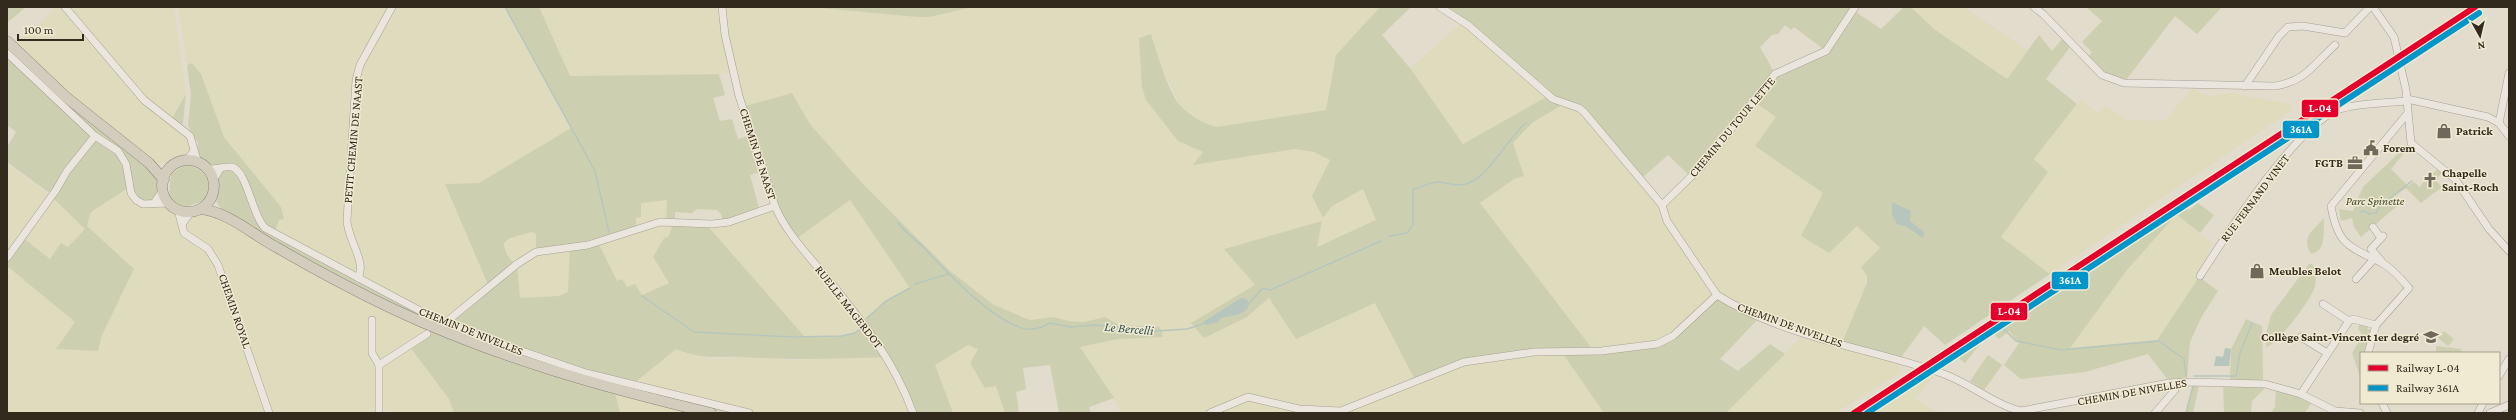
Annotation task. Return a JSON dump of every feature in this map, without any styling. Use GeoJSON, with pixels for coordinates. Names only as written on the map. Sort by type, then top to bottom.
{"type":"FeatureCollection","features":[{"type":"Feature","properties":{"kind":"highway"},"geometry":{"type":"LineString","coordinates":[[7,41],[66,98],[149,163],[163,185],[169,203],[178,210],[196,210],[230,220],[334,280],[416,320],[461,339],[587,382],[711,413]]}},
{"type":"Feature","properties":{"kind":"highway"},"geometry":{"type":"LineString","coordinates":[[149,163],[173,166],[186,161],[203,166],[213,181],[212,195],[216,206],[230,220]]}},
{"type":"Feature","properties":{"kind":"highway"},"geometry":{"type":"LineString","coordinates":[[163,185],[173,166]]}},
{"type":"Feature","properties":{"kind":"highway"},"geometry":{"type":"LineString","coordinates":[[196,210],[212,195]]}},
{"type":"Feature","properties":{"kind":"street"},"geometry":{"type":"LineString","coordinates":[[65,7],[144,100],[190,136],[194,144],[194,151],[203,166]]}},
{"type":"Feature","properties":{"kind":"street","name":"PETIT CHEMIN DE NAAST"},"geometry":{"type":"LineString","coordinates":[[358,278],[361,267],[349,237],[347,220],[355,84],[360,65],[392,7]]}},
{"type":"Feature","properties":{"kind":"street","name":"CHEMIN DE NAAST"},"geometry":{"type":"LineString","coordinates":[[445,323],[517,264],[536,252],[588,245],[660,222],[712,224],[729,222],[775,206],[739,96],[725,35],[722,7]]}},
{"type":"Feature","properties":{"kind":"street"},"geometry":{"type":"LineString","coordinates":[[1210,413],[1248,398],[1299,409],[1341,412],[1464,362],[1534,352],[1601,351],[1657,344],[1673,336],[1717,295],[1667,221],[1662,205],[1581,109],[1553,99],[1468,25],[1440,7]]}},
{"type":"Feature","properties":{"kind":"street","name":"CHEMIN DU TOUR LETTE"},"geometry":{"type":"LineString","coordinates":[[1662,205],[1701,167],[1775,74],[1826,51],[1855,7]]}},
{"type":"Feature","properties":{"kind":"street"},"geometry":{"type":"LineString","coordinates":[[2034,7],[2043,14],[2089,63],[2112,80],[2127,84],[2245,86],[2275,86],[2289,84],[2310,71],[2335,46]]}},
{"type":"Feature","properties":{"kind":"street"},"geometry":{"type":"LineString","coordinates":[[2245,86],[2279,36],[2288,27],[2298,25],[2345,33],[2371,7],[2393,32],[2401,64],[2412,145],[2455,179],[2490,229],[2509,251]]}},
{"type":"Feature","properties":{"kind":"street"},"geometry":{"type":"LineString","coordinates":[[7,53],[96,136],[118,151],[124,159],[131,193],[136,200],[143,204],[169,203]]}},
{"type":"Feature","properties":{"kind":"street"},"geometry":{"type":"LineString","coordinates":[[2509,73],[2499,123],[2509,136]]}},
{"type":"Feature","properties":{"kind":"street","name":"RUE FERNAND VINET"},"geometry":{"type":"LineString","coordinates":[[2200,276],[2257,193],[2296,145],[2314,126],[2334,112],[2343,109],[2407,100],[2488,117],[2499,123]]}},
{"type":"Feature","properties":{"kind":"street"},"geometry":{"type":"LineString","coordinates":[[2383,263],[2353,250],[2345,243],[2337,230],[2331,206],[2408,114]]}},
{"type":"Feature","properties":{"kind":"street"},"geometry":{"type":"LineString","coordinates":[[7,258],[67,171],[96,136]]}},
{"type":"Feature","properties":{"kind":"street"},"geometry":{"type":"LineString","coordinates":[[186,161],[194,151]]}},
{"type":"Feature","properties":{"kind":"street","name":"CHEMIN DE NIVELLES"},"geometry":{"type":"LineString","coordinates":[[203,166],[220,169],[232,168],[240,173],[255,214],[265,228],[445,323],[513,349],[586,373],[749,413]]}},
{"type":"Feature","properties":{"kind":"street"},"geometry":{"type":"LineString","coordinates":[[213,181],[220,169]]}},
{"type":"Feature","properties":{"kind":"street"},"geometry":{"type":"LineString","coordinates":[[154,203],[163,185]]}},
{"type":"Feature","properties":{"kind":"street","name":"RUELLE MAGERDOT"},"geometry":{"type":"LineString","coordinates":[[775,206],[800,245],[888,357],[901,382],[912,413]]}},
{"type":"Feature","properties":{"kind":"street","name":"CHEMIN ROYAL"},"geometry":{"type":"LineString","coordinates":[[178,210],[183,223],[184,233],[208,249],[218,265],[269,413]]}},
{"type":"Feature","properties":{"kind":"street"},"geometry":{"type":"LineString","coordinates":[[183,223],[196,210]]}},
{"type":"Feature","properties":{"kind":"street"},"geometry":{"type":"LineString","coordinates":[[2368,352],[2376,325],[2410,288],[2383,263],[2371,249],[2382,237],[2373,227]]}},
{"type":"Feature","properties":{"kind":"street"},"geometry":{"type":"LineString","coordinates":[[2356,279],[2374,259]]}},
{"type":"Feature","properties":{"kind":"street","name":"CHEMIN DE NIVELLES"},"geometry":{"type":"LineString","coordinates":[[1717,295],[1766,319],[1841,344],[1959,379],[1998,402],[2025,412],[2176,382],[2266,384],[2301,394],[2335,411],[2360,413]]}},
{"type":"Feature","properties":{"kind":"street"},"geometry":{"type":"LineString","coordinates":[[2324,304],[2349,321]]}},
{"type":"Feature","properties":{"kind":"street"},"geometry":{"type":"LineString","coordinates":[[2301,394],[2349,321],[2353,319],[2376,325]]}},
{"type":"Feature","properties":{"kind":"street"},"geometry":{"type":"LineString","coordinates":[[372,320],[372,353],[379,365],[378,413]]}},
{"type":"Feature","properties":{"kind":"street"},"geometry":{"type":"LineString","coordinates":[[379,365],[427,334]]}},
{"type":"Feature","properties":{"kind":"street"},"geometry":{"type":"LineString","coordinates":[[2301,337],[2327,353]]}},
{"type":"Feature","properties":{"kind":"street"},"geometry":{"type":"LineString","coordinates":[[2500,374],[2509,359]]}},
{"type":"Feature","properties":{"kind":"street"},"geometry":{"type":"LineString","coordinates":[[2155,413],[2176,390],[2176,382]]}},
{"type":"Feature","properties":{"kind":"street"},"geometry":{"type":"LineString","coordinates":[[2382,404],[2387,413]]}},
{"type":"Feature","properties":{"kind":"street"},"geometry":{"type":"LineString","coordinates":[[2478,413],[2483,404]]}},
{"type":"Feature","properties":{"kind":"street"},"geometry":{"type":"LineString","coordinates":[[2490,413],[2509,405]]}},
{"type":"Feature","properties":{"kind":"shaded area"},"geometry":{"type":"Polygon","coordinates":[[[57,7],[174,7],[186,94],[183,102],[171,120],[134,92],[186,135],[192,148],[188,155],[169,164],[154,162],[104,126],[15,45],[57,7]]]}},
{"type":"Feature","properties":{"kind":"shaded area"},"geometry":{"type":"Polygon","coordinates":[[[178,7],[505,7],[571,128],[479,183],[445,184],[489,287],[445,323],[358,278],[359,264],[357,270],[354,272],[275,231],[281,207],[224,137],[192,63],[187,65],[178,7]]]}},
{"type":"Feature","properties":{"kind":"shaded area"},"geometry":{"type":"Polygon","coordinates":[[[539,7],[810,7],[929,17],[973,7],[1380,7],[1336,55],[1326,110],[1217,127],[1206,124],[1180,105],[1163,70],[1151,34],[1139,38],[1142,87],[1146,100],[1178,141],[1203,152],[1194,164],[1295,149],[1314,152],[1330,160],[1312,196],[1323,218],[1331,206],[1363,188],[1377,220],[1317,247],[1322,221],[1224,248],[1255,285],[1191,323],[1247,317],[1269,298],[1297,338],[1375,303],[1416,382],[1459,363],[1565,351],[1565,357],[1604,413],[1123,413],[1080,347],[1118,339],[1163,337],[1160,327],[1119,325],[1105,317],[1084,322],[1068,321],[1054,317],[1030,320],[994,305],[950,271],[862,183],[810,124],[798,103],[742,107],[733,73],[570,76],[539,7]]]}},
{"type":"Feature","properties":{"kind":"shaded area"},"geometry":{"type":"Polygon","coordinates":[[[1911,7],[1963,7],[2028,51],[2007,79],[1934,29],[1911,7]]]}},
{"type":"Feature","properties":{"kind":"shaded area"},"geometry":{"type":"Polygon","coordinates":[[[1463,22],[1548,96],[1463,144],[1410,68],[1463,22]]]}},
{"type":"Feature","properties":{"kind":"shaded area"},"geometry":{"type":"Polygon","coordinates":[[[2191,87],[2196,87],[2197,91],[2212,96],[2229,93],[2290,104],[2293,109],[2050,274],[2001,237],[2048,172],[2034,159],[2081,100],[2099,114],[2106,106],[2127,120],[2165,121],[2191,90],[2191,87]]]}},
{"type":"Feature","properties":{"kind":"shaded area"},"geometry":{"type":"Polygon","coordinates":[[[1753,101],[1776,117],[1755,146],[1823,193],[1881,249],[1861,267],[1867,276],[1865,288],[1899,362],[1899,374],[1835,413],[1726,413],[1805,333],[1760,317],[1669,339],[1594,351],[1480,203],[1514,179],[1524,176],[1513,143],[1533,122],[1564,104],[1576,107],[1662,205],[1691,177],[1753,101]]]}},
{"type":"Feature","properties":{"kind":"shaded area"},"geometry":{"type":"Polygon","coordinates":[[[7,164],[51,196],[85,229],[68,247],[61,243],[50,260],[7,258],[7,164]]]}},
{"type":"Feature","properties":{"kind":"shaded area"},"geometry":{"type":"Polygon","coordinates":[[[128,188],[134,202],[138,205],[145,208],[167,206],[177,213],[180,228],[211,256],[266,413],[7,413],[7,266],[75,322],[56,349],[98,351],[102,335],[134,269],[87,226],[91,212],[128,188]]]}},
{"type":"Feature","properties":{"kind":"shaded area"},"geometry":{"type":"Polygon","coordinates":[[[667,200],[674,222],[668,237],[664,238],[656,254],[669,283],[642,295],[617,281],[598,242],[636,217],[641,217],[640,203],[667,200]]]}},
{"type":"Feature","properties":{"kind":"shaded area"},"geometry":{"type":"Polygon","coordinates":[[[850,200],[910,288],[886,301],[862,322],[864,325],[850,335],[804,337],[706,224],[775,206],[796,239],[850,200]]]}},
{"type":"Feature","properties":{"kind":"shaded area"},"geometry":{"type":"Polygon","coordinates":[[[1892,202],[1911,211],[1910,221],[1924,232],[1923,238],[1907,227],[1897,224],[1892,215],[1892,202]]]}},
{"type":"Feature","properties":{"kind":"shaded area"},"geometry":{"type":"Polygon","coordinates":[[[199,213],[212,213],[433,331],[410,348],[449,399],[454,413],[391,413],[391,410],[379,410],[379,413],[271,413],[220,263],[186,231],[186,223],[192,215],[199,213]]]}},
{"type":"Feature","properties":{"kind":"shaded area"},"geometry":{"type":"Polygon","coordinates":[[[2176,215],[2212,244],[2208,251],[2211,254],[2197,280],[2157,340],[2069,348],[2127,270],[2176,215]]]}},
{"type":"Feature","properties":{"kind":"shaded area"},"geometry":{"type":"Polygon","coordinates":[[[532,231],[536,234],[536,248],[570,248],[569,292],[558,296],[520,298],[517,264],[512,261],[504,249],[504,243],[509,238],[532,231]]]}},
{"type":"Feature","properties":{"kind":"shaded area"},"geometry":{"type":"Polygon","coordinates":[[[1241,298],[1247,299],[1249,304],[1248,308],[1242,313],[1221,318],[1218,322],[1207,325],[1203,322],[1241,298]]]}},
{"type":"Feature","properties":{"kind":"shaded area"},"geometry":{"type":"Polygon","coordinates":[[[968,345],[979,349],[970,363],[985,388],[996,385],[1005,413],[951,411],[934,365],[968,345]]]}},
{"type":"Feature","properties":{"kind":"shaded area"},"geometry":{"type":"Polygon","coordinates":[[[2225,348],[2231,349],[2229,366],[2214,366],[2216,356],[2223,357],[2225,348]]]}},
{"type":"Feature","properties":{"kind":"shaded area"},"geometry":{"type":"Polygon","coordinates":[[[676,349],[695,356],[715,359],[738,357],[793,360],[888,357],[913,413],[749,413],[632,385],[676,349]]]}},
{"type":"Feature","properties":{"kind":"shaded area"},"geometry":{"type":"Polygon","coordinates":[[[1925,370],[1936,373],[1915,399],[1939,413],[1859,413],[1925,370]]]}},
{"type":"Feature","properties":{"kind":"shaded area"},"geometry":{"type":"Polygon","coordinates":[[[615,393],[699,413],[620,413],[615,393]]]}},
{"type":"Feature","properties":{"kind":"green space"},"geometry":{"type":"Polygon","coordinates":[[[7,7],[26,7],[7,23],[7,7]]]}},
{"type":"Feature","properties":{"kind":"green space"},"geometry":{"type":"Polygon","coordinates":[[[505,7],[539,7],[570,76],[719,74],[725,95],[713,98],[720,121],[732,119],[738,139],[751,135],[742,107],[792,93],[810,124],[862,183],[950,271],[994,305],[1030,320],[1054,317],[1068,321],[1084,322],[1105,317],[1119,325],[1160,327],[1163,337],[1118,339],[1080,347],[1114,398],[1089,407],[1091,413],[1059,413],[1050,365],[1023,368],[1026,389],[1016,392],[1019,413],[1005,413],[996,386],[985,388],[970,363],[978,349],[968,345],[935,365],[953,413],[913,413],[887,357],[778,359],[708,357],[693,355],[676,349],[632,385],[445,323],[489,287],[445,184],[479,183],[571,128],[505,7]],[[764,171],[750,175],[760,212],[723,223],[721,214],[717,210],[697,209],[692,213],[675,212],[675,220],[706,224],[805,337],[836,337],[851,334],[864,326],[862,322],[886,301],[910,288],[850,200],[796,239],[777,212],[764,171]],[[667,200],[641,203],[641,217],[636,218],[636,229],[598,242],[617,281],[622,279],[627,287],[635,284],[642,295],[669,283],[653,257],[664,238],[668,237],[674,222],[666,222],[667,200]],[[532,232],[510,238],[504,243],[504,246],[509,258],[517,264],[520,298],[558,296],[568,292],[570,248],[540,251],[536,248],[536,234],[532,232]]]}},
{"type":"Feature","properties":{"kind":"green space"},"geometry":{"type":"Polygon","coordinates":[[[810,7],[973,7],[929,17],[917,17],[810,7]]]}},
{"type":"Feature","properties":{"kind":"green space"},"geometry":{"type":"Polygon","coordinates":[[[1380,7],[1411,7],[1382,35],[1410,68],[1463,144],[1548,96],[1509,59],[1440,7],[1855,7],[1853,10],[1881,29],[1904,7],[1911,7],[1934,29],[2007,79],[2039,35],[2052,51],[2063,38],[2070,47],[2046,79],[2077,104],[2034,159],[2048,172],[2001,237],[2050,274],[1945,345],[1924,326],[1900,359],[1841,345],[1867,283],[1867,276],[1861,267],[1880,248],[1857,226],[1829,253],[1801,236],[1823,193],[1755,146],[1776,117],[1753,101],[1691,177],[1668,155],[1642,178],[1584,112],[1564,104],[1533,122],[1513,143],[1524,176],[1514,179],[1480,203],[1594,351],[1663,342],[1717,295],[1760,317],[1720,359],[1738,371],[1770,344],[1785,354],[1726,413],[1604,413],[1565,357],[1565,352],[1478,359],[1416,382],[1375,303],[1296,339],[1269,298],[1247,317],[1204,338],[1191,323],[1255,285],[1224,249],[1322,221],[1317,247],[1376,220],[1363,189],[1332,206],[1323,218],[1312,196],[1330,160],[1314,152],[1295,149],[1193,165],[1203,152],[1178,141],[1146,100],[1142,87],[1139,38],[1151,34],[1167,82],[1180,105],[1197,119],[1217,127],[1326,110],[1336,55],[1380,7]],[[1785,25],[1778,34],[1772,35],[1760,47],[1775,74],[1826,51],[1794,27],[1791,30],[1785,25]]]}},
{"type":"Feature","properties":{"kind":"green space"},"geometry":{"type":"Polygon","coordinates":[[[2086,7],[2221,8],[2197,34],[2175,16],[2126,80],[2105,74],[2088,57],[2092,52],[2082,42],[2102,21],[2086,7]]]}},
{"type":"Feature","properties":{"kind":"green space"},"geometry":{"type":"Polygon","coordinates":[[[7,45],[156,175],[160,186],[154,200],[148,202],[135,197],[129,167],[96,133],[7,52],[7,45]]]}},
{"type":"Feature","properties":{"kind":"green space"},"geometry":{"type":"Polygon","coordinates":[[[7,56],[91,136],[52,192],[48,192],[7,162],[7,147],[16,132],[7,125],[7,56]]]}},
{"type":"Feature","properties":{"kind":"green space"},"geometry":{"type":"Polygon","coordinates":[[[192,63],[201,74],[224,137],[281,207],[284,219],[279,220],[275,231],[264,224],[241,170],[208,166],[201,160],[197,152],[198,143],[188,126],[191,95],[187,65],[192,63]]]}},
{"type":"Feature","properties":{"kind":"green space"},"geometry":{"type":"Polygon","coordinates":[[[186,94],[183,123],[180,125],[171,120],[186,94]]]}},
{"type":"Feature","properties":{"kind":"green space"},"geometry":{"type":"Polygon","coordinates":[[[97,141],[105,143],[116,152],[125,173],[128,188],[91,212],[87,226],[134,269],[102,335],[98,351],[56,349],[75,322],[7,266],[7,259],[23,238],[50,259],[61,243],[68,247],[85,229],[52,197],[93,143],[97,141]]]}},
{"type":"Feature","properties":{"kind":"green space","name":"Parc Spinette"},"geometry":{"type":"Polygon","coordinates":[[[2407,145],[2409,147],[2391,169],[2408,186],[2414,182],[2420,187],[2424,181],[2439,168],[2443,171],[2436,180],[2442,187],[2421,203],[2406,188],[2392,198],[2398,205],[2361,237],[2354,227],[2352,218],[2341,221],[2339,209],[2353,211],[2363,187],[2407,145]]]}},
{"type":"Feature","properties":{"kind":"green space"},"geometry":{"type":"Polygon","coordinates":[[[184,165],[197,168],[202,172],[209,182],[210,188],[209,194],[205,200],[184,207],[175,203],[169,195],[171,174],[184,165]]]}},
{"type":"Feature","properties":{"kind":"green space"},"geometry":{"type":"Polygon","coordinates":[[[225,170],[234,170],[245,191],[252,213],[260,227],[488,342],[551,364],[740,413],[724,413],[621,388],[473,341],[359,290],[242,224],[221,209],[215,199],[217,180],[221,172],[225,170]]]}},
{"type":"Feature","properties":{"kind":"green space"},"geometry":{"type":"Polygon","coordinates":[[[2198,203],[2214,215],[2200,233],[2172,211],[2181,204],[2189,210],[2198,203]]]}},
{"type":"Feature","properties":{"kind":"green space"},"geometry":{"type":"Polygon","coordinates":[[[2169,209],[2176,215],[2127,270],[2070,348],[2157,340],[2197,280],[2198,276],[2218,291],[2202,316],[2190,342],[2187,379],[2168,380],[2148,354],[2085,372],[2021,379],[2004,365],[2019,343],[2009,331],[1999,339],[1993,334],[1994,331],[1988,334],[1965,363],[1951,353],[2169,209]]]}},
{"type":"Feature","properties":{"kind":"green space"},"geometry":{"type":"Polygon","coordinates":[[[2324,218],[2322,245],[2320,249],[2311,254],[2307,243],[2309,234],[2324,218]]]}},
{"type":"Feature","properties":{"kind":"green space"},"geometry":{"type":"Polygon","coordinates":[[[2309,264],[2312,264],[2317,271],[2313,292],[2286,330],[2266,347],[2267,330],[2271,315],[2309,264]]]}},
{"type":"Feature","properties":{"kind":"green space"},"geometry":{"type":"Polygon","coordinates":[[[2246,319],[2262,326],[2263,381],[2230,380],[2231,349],[2246,319]]]}},
{"type":"Feature","properties":{"kind":"green space"},"geometry":{"type":"Polygon","coordinates":[[[2360,324],[2369,326],[2367,329],[2372,331],[2366,352],[2360,352],[2360,376],[2352,353],[2360,340],[2361,332],[2358,329],[2360,324]]]}},
{"type":"Feature","properties":{"kind":"green space"},"geometry":{"type":"Polygon","coordinates":[[[433,331],[615,393],[620,413],[454,413],[449,399],[410,347],[433,331]]]}},
{"type":"Feature","properties":{"kind":"green space"},"geometry":{"type":"Polygon","coordinates":[[[2444,331],[2454,339],[2448,346],[2438,338],[2444,331]]]}},
{"type":"Feature","properties":{"kind":"green space"},"geometry":{"type":"Polygon","coordinates":[[[2436,346],[2461,349],[2461,352],[2436,352],[2436,346]]]}},
{"type":"Feature","properties":{"kind":"green space"},"geometry":{"type":"Polygon","coordinates":[[[1988,355],[2002,365],[1984,390],[1970,381],[1988,355]]]}},
{"type":"Feature","properties":{"kind":"green space"},"geometry":{"type":"Polygon","coordinates":[[[2193,385],[2199,385],[2193,413],[2186,413],[2193,385]]]}},
{"type":"Feature","properties":{"kind":"green space"},"geometry":{"type":"Polygon","coordinates":[[[2223,385],[2265,388],[2252,401],[2251,413],[2224,413],[2223,385]]]}},
{"type":"Feature","properties":{"kind":"green space"},"geometry":{"type":"Polygon","coordinates":[[[2276,388],[2312,402],[2305,413],[2271,413],[2275,407],[2276,388]]]}},
{"type":"Feature","properties":{"kind":"waterway"},"geometry":{"type":"LineString","coordinates":[[505,7],[595,171],[609,232]]}},
{"type":"Feature","properties":{"kind":"waterway"},"geometry":{"type":"LineString","coordinates":[[1389,236],[1407,233],[1413,225],[1413,189],[1436,182],[1462,185],[1475,180],[1483,174],[1526,123]]}},
{"type":"Feature","properties":{"kind":"waterway"},"geometry":{"type":"LineString","coordinates":[[2360,212],[2364,211],[2370,214],[2376,213],[2381,205],[2412,181]]}},
{"type":"Feature","properties":{"kind":"waterway","name":"Le Bercelli"},"geometry":{"type":"LineString","coordinates":[[898,223],[958,283],[986,307],[1013,325],[1026,329],[1033,329],[1050,323],[1070,327],[1096,325],[1157,331],[1187,329],[1206,323]]}},
{"type":"Feature","properties":{"kind":"waterway","name":"Le Bercelli"},"geometry":{"type":"LineString","coordinates":[[1248,304],[1263,288],[1270,290],[1381,241]]}},
{"type":"Feature","properties":{"kind":"waterway"},"geometry":{"type":"LineString","coordinates":[[915,284],[948,274]]}},
{"type":"Feature","properties":{"kind":"waterway"},"geometry":{"type":"LineString","coordinates":[[867,318],[886,301],[910,288]]}},
{"type":"Feature","properties":{"kind":"waterway"},"geometry":{"type":"LineString","coordinates":[[642,296],[694,332],[793,337],[842,336],[855,333],[862,327]]}},
{"type":"Feature","properties":{"kind":"waterway"},"geometry":{"type":"LineString","coordinates":[[1998,323],[2016,341],[2061,350],[2159,341],[2184,359],[2186,376]]}},
{"type":"Feature","properties":{"kind":"waterway"},"geometry":{"type":"LineString","coordinates":[[2194,376],[2236,376],[2240,353],[2252,323]]}},
{"type":"Feature","properties":{"kind":"waterway"},"geometry":{"type":"LineString","coordinates":[[2186,413],[2193,386]]}},
{"type":"Feature","properties":{"kind":"rail line","name":"L-04"},"geometry":{"type":"LineString","coordinates":[[1854,413],[2475,7]]}},
{"type":"Feature","properties":{"kind":"rail line","name":"361A"},"geometry":{"type":"LineString","coordinates":[[1867,413],[2479,13]]}},
{"type":"Feature","properties":{"kind":"place","name":"Patrick"},"geometry":{"type":"Point","coordinates":[2444,131]}},
{"type":"Feature","properties":{"kind":"place","name":"Forem"},"geometry":{"type":"Point","coordinates":[2371,148]}},
{"type":"Feature","properties":{"kind":"place","name":"FGTB"},"geometry":{"type":"Point","coordinates":[2355,163]}},
{"type":"Feature","properties":{"kind":"place","name":"Chapelle Saint-Roch"},"geometry":{"type":"Point","coordinates":[2430,180]}},
{"type":"Feature","properties":{"kind":"place","name":"Meubles Belot"},"geometry":{"type":"Point","coordinates":[2257,271]}},
{"type":"Feature","properties":{"kind":"place","name":"Collège Saint-Vincent 1er degré"},"geometry":{"type":"Point","coordinates":[2431,337]}}]}
